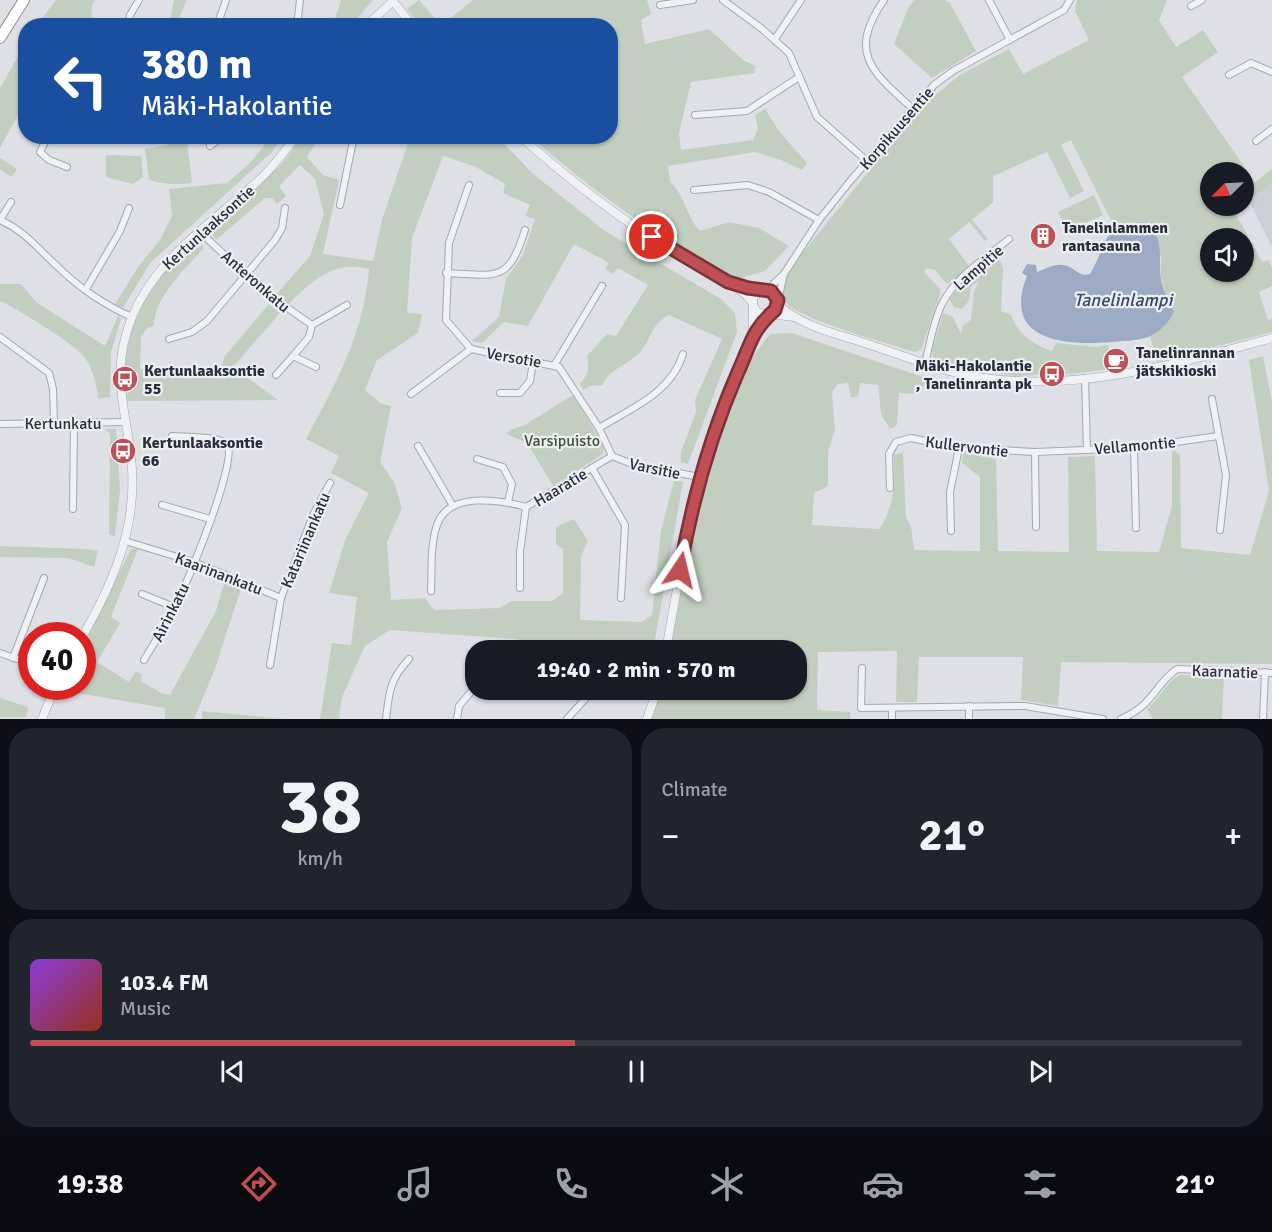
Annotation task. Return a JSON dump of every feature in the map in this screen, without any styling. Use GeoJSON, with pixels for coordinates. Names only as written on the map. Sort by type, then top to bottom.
{"type":"FeatureCollection","features":[{"type":"Feature","properties":{"kind":"highway"},"geometry":{"type":"LineString","coordinates":[[0,29],[18,0]]}},
{"type":"Feature","properties":{"kind":"highway"},"geometry":{"type":"LineString","coordinates":[[0,38],[24,0]]}},
{"type":"Feature","properties":{"kind":"street"},"geometry":{"type":"LineString","coordinates":[[129,18],[139,0]]}},
{"type":"Feature","properties":{"kind":"street"},"geometry":{"type":"LineString","coordinates":[[220,18],[226,0]]}},
{"type":"Feature","properties":{"kind":"street"},"geometry":{"type":"LineString","coordinates":[[298,18],[300,0]]}},
{"type":"Feature","properties":{"kind":"street"},"geometry":{"type":"LineString","coordinates":[[374,18],[392,0],[407,18]]}},
{"type":"Feature","properties":{"kind":"street"},"geometry":{"type":"LineString","coordinates":[[660,5],[693,0]]}},
{"type":"Feature","properties":{"kind":"street"},"geometry":{"type":"LineString","coordinates":[[723,0],[775,39],[789,53],[817,117],[867,161]]}},
{"type":"Feature","properties":{"kind":"street"},"geometry":{"type":"LineString","coordinates":[[775,39],[801,0]]}},
{"type":"Feature","properties":{"kind":"street"},"geometry":{"type":"LineString","coordinates":[[884,0],[866,38],[866,51],[874,74],[912,108]]}},
{"type":"Feature","properties":{"kind":"street"},"geometry":{"type":"LineString","coordinates":[[989,0],[1010,40]]}},
{"type":"Feature","properties":{"kind":"street","name":"Korpikuusentie"},"geometry":{"type":"LineString","coordinates":[[765,290],[784,274],[819,220],[912,108],[952,71],[1064,10],[1070,0]]}},
{"type":"Feature","properties":{"kind":"street"},"geometry":{"type":"LineString","coordinates":[[1191,6],[1202,0]]}},
{"type":"Feature","properties":{"kind":"street"},"geometry":{"type":"LineString","coordinates":[[1228,75],[1251,63],[1272,72]]}},
{"type":"Feature","properties":{"kind":"street"},"geometry":{"type":"LineString","coordinates":[[695,115],[747,111],[799,77]]}},
{"type":"Feature","properties":{"kind":"street"},"geometry":{"type":"LineString","coordinates":[[1256,141],[1272,129]]}},
{"type":"Feature","properties":{"kind":"street"},"geometry":{"type":"LineString","coordinates":[[44,144],[40,152],[50,160],[67,167]]}},
{"type":"Feature","properties":{"kind":"street","name":"Kertunlaaksontie"},"geometry":{"type":"LineString","coordinates":[[90,622],[111,582],[125,541],[132,492],[126,422],[118,372],[132,317],[156,275],[199,231],[258,182],[289,144]]}},
{"type":"Feature","properties":{"kind":"street"},"geometry":{"type":"LineString","coordinates":[[340,205],[352,144]]}},
{"type":"Feature","properties":{"kind":"street"},"geometry":{"type":"LineString","coordinates":[[529,144],[560,171],[637,228],[728,282],[753,303],[756,312],[794,317],[953,372],[999,380],[1085,378],[1178,363],[1272,338]]}},
{"type":"Feature","properties":{"kind":"street","name":"Versotie"},"geometry":{"type":"LineString","coordinates":[[469,185],[449,243],[446,273],[446,320],[471,349],[533,362],[555,364],[568,379],[599,428],[612,456]]}},
{"type":"Feature","properties":{"kind":"street"},"geometry":{"type":"LineString","coordinates":[[694,190],[748,185],[769,192],[819,220]]}},
{"type":"Feature","properties":{"kind":"street"},"geometry":{"type":"LineString","coordinates":[[11,202],[0,220],[21,230],[56,266],[86,289],[132,317]]}},
{"type":"Feature","properties":{"kind":"street"},"geometry":{"type":"LineString","coordinates":[[86,289],[120,231],[129,208]]}},
{"type":"Feature","properties":{"kind":"street"},"geometry":{"type":"LineString","coordinates":[[169,339],[200,328],[275,240],[282,228],[285,208]]}},
{"type":"Feature","properties":{"kind":"street"},"geometry":{"type":"LineString","coordinates":[[446,273],[494,275],[508,269],[517,256],[525,230]]}},
{"type":"Feature","properties":{"kind":"street","name":"Anteronkatu"},"geometry":{"type":"LineString","coordinates":[[199,231],[277,303],[312,325]]}},
{"type":"Feature","properties":{"kind":"street","name":"Lampitie"},"geometry":{"type":"LineString","coordinates":[[925,363],[941,306],[949,293],[957,282],[1010,239]]}},
{"type":"Feature","properties":{"kind":"street","name":"Korpikuusentie"},"geometry":{"type":"LineString","coordinates":[[778,302],[784,274]]}},
{"type":"Feature","properties":{"kind":"street"},"geometry":{"type":"LineString","coordinates":[[728,282],[774,293],[778,302],[794,317]]}},
{"type":"Feature","properties":{"kind":"street"},"geometry":{"type":"LineString","coordinates":[[555,364],[602,286]]}},
{"type":"Feature","properties":{"kind":"street"},"geometry":{"type":"LineString","coordinates":[[753,337],[753,303],[756,294],[765,290]]}},
{"type":"Feature","properties":{"kind":"street"},"geometry":{"type":"LineString","coordinates":[[668,640],[699,477],[718,421],[753,337],[778,302]]}},
{"type":"Feature","properties":{"kind":"street"},"geometry":{"type":"LineString","coordinates":[[276,375],[309,337],[312,325],[347,305]]}},
{"type":"Feature","properties":{"kind":"street"},"geometry":{"type":"LineString","coordinates":[[0,337],[49,373],[53,389],[54,422]]}},
{"type":"Feature","properties":{"kind":"street"},"geometry":{"type":"LineString","coordinates":[[411,394],[471,349]]}},
{"type":"Feature","properties":{"kind":"street"},"geometry":{"type":"LineString","coordinates":[[599,428],[661,391],[678,369],[683,354]]}},
{"type":"Feature","properties":{"kind":"street"},"geometry":{"type":"LineString","coordinates":[[293,356],[316,367]]}},
{"type":"Feature","properties":{"kind":"street"},"geometry":{"type":"LineString","coordinates":[[500,393],[520,393],[530,381],[533,362]]}},
{"type":"Feature","properties":{"kind":"street","name":"Vellamontie"},"geometry":{"type":"LineString","coordinates":[[1085,378],[1087,450],[1134,448],[1218,436]]}},
{"type":"Feature","properties":{"kind":"street"},"geometry":{"type":"LineString","coordinates":[[1212,399],[1226,475],[1220,530]]}},
{"type":"Feature","properties":{"kind":"street","name":"Kertunkatu"},"geometry":{"type":"LineString","coordinates":[[0,424],[126,422]]}},
{"type":"Feature","properties":{"kind":"street"},"geometry":{"type":"LineString","coordinates":[[73,509],[74,423]]}},
{"type":"Feature","properties":{"kind":"street","name":"Airinkatu"},"geometry":{"type":"LineString","coordinates":[[144,660],[174,607],[194,562],[230,461],[228,446],[221,441],[172,436]]}},
{"type":"Feature","properties":{"kind":"street","name":"Kullervontie"},"geometry":{"type":"LineString","coordinates":[[890,488],[889,454],[896,442],[911,438],[959,448],[1035,453],[1087,450]]}},
{"type":"Feature","properties":{"kind":"street"},"geometry":{"type":"LineString","coordinates":[[418,446],[453,506],[437,523],[431,591]]}},
{"type":"Feature","properties":{"kind":"street"},"geometry":{"type":"LineString","coordinates":[[951,531],[950,492],[959,448]]}},
{"type":"Feature","properties":{"kind":"street"},"geometry":{"type":"LineString","coordinates":[[1134,448],[1136,528]]}},
{"type":"Feature","properties":{"kind":"street"},"geometry":{"type":"LineString","coordinates":[[1035,453],[1036,527]]}},
{"type":"Feature","properties":{"kind":"street","name":"Varsitie"},"geometry":{"type":"LineString","coordinates":[[612,456],[632,464],[699,477]]}},
{"type":"Feature","properties":{"kind":"street","name":"Haaratie"},"geometry":{"type":"LineString","coordinates":[[453,506],[487,499],[526,507],[612,456]]}},
{"type":"Feature","properties":{"kind":"street"},"geometry":{"type":"LineString","coordinates":[[477,459],[503,467],[512,484],[508,502]]}},
{"type":"Feature","properties":{"kind":"street"},"geometry":{"type":"LineString","coordinates":[[592,468],[625,525],[621,598]]}},
{"type":"Feature","properties":{"kind":"street","name":"Katariinankatu"},"geometry":{"type":"LineString","coordinates":[[281,598],[314,513],[330,483]]}},
{"type":"Feature","properties":{"kind":"street"},"geometry":{"type":"LineString","coordinates":[[162,506],[210,519]]}},
{"type":"Feature","properties":{"kind":"street"},"geometry":{"type":"LineString","coordinates":[[520,588],[520,552],[526,507]]}},
{"type":"Feature","properties":{"kind":"street","name":"Kaarinankatu"},"geometry":{"type":"LineString","coordinates":[[125,541],[194,562],[281,598],[270,665]]}},
{"type":"Feature","properties":{"kind":"street"},"geometry":{"type":"LineString","coordinates":[[13,658],[44,578]]}},
{"type":"Feature","properties":{"kind":"street"},"geometry":{"type":"LineString","coordinates":[[142,594],[174,607]]}},
{"type":"Feature","properties":{"kind":"street"},"geometry":{"type":"LineString","coordinates":[[0,653],[18,660]]}},
{"type":"Feature","properties":{"kind":"street"},"geometry":{"type":"LineString","coordinates":[[386,719],[389,691],[395,673],[409,659]]}},
{"type":"Feature","properties":{"kind":"street"},"geometry":{"type":"LineString","coordinates":[[862,668],[861,708],[1025,706],[1103,719]]}},
{"type":"Feature","properties":{"kind":"street","name":"Kaarnatie"},"geometry":{"type":"LineString","coordinates":[[1121,719],[1148,704],[1168,676],[1177,669],[1268,673]]}},
{"type":"Feature","properties":{"kind":"street"},"geometry":{"type":"LineString","coordinates":[[1263,719],[1268,673]]}},
{"type":"Feature","properties":{"kind":"street"},"geometry":{"type":"LineString","coordinates":[[457,719],[459,706],[465,699]]}},
{"type":"Feature","properties":{"kind":"street"},"geometry":{"type":"LineString","coordinates":[[42,719],[50,700]]}},
{"type":"Feature","properties":{"kind":"street"},"geometry":{"type":"LineString","coordinates":[[567,719],[584,700]]}},
{"type":"Feature","properties":{"kind":"street"},"geometry":{"type":"LineString","coordinates":[[647,719],[654,700]]}},
{"type":"Feature","properties":{"kind":"street"},"geometry":{"type":"LineString","coordinates":[[969,706],[969,719]]}},
{"type":"Feature","properties":{"kind":"street"},"geometry":{"type":"LineString","coordinates":[[892,708],[892,719]]}},
{"type":"Feature","properties":{"kind":"street"},"geometry":{"type":"LineString","coordinates":[[1045,710],[1045,719]]}},
{"type":"Feature","properties":{"kind":"shaded area"},"geometry":{"type":"Polygon","coordinates":[[[1272,184],[1272,247],[1254,211],[1254,197],[1272,184]]]}},
{"type":"Feature","properties":{"kind":"green space"},"geometry":{"type":"Polygon","coordinates":[[[56,0],[95,0],[92,5],[91,18],[42,18],[56,0]]]}},
{"type":"Feature","properties":{"kind":"green space"},"geometry":{"type":"Polygon","coordinates":[[[174,0],[187,0],[179,18],[170,18],[174,0]]]}},
{"type":"Feature","properties":{"kind":"green space"},"geometry":{"type":"Polygon","coordinates":[[[341,0],[373,0],[357,18],[335,18],[341,0]]]}},
{"type":"Feature","properties":{"kind":"green space"},"geometry":{"type":"Polygon","coordinates":[[[419,0],[435,18],[414,18],[407,9],[419,0]]]}},
{"type":"Feature","properties":{"kind":"green space"},"geometry":{"type":"Polygon","coordinates":[[[473,0],[647,0],[651,14],[641,20],[645,44],[709,29],[743,60],[756,66],[754,73],[691,82],[679,133],[681,150],[753,140],[758,129],[755,115],[765,109],[779,131],[807,163],[802,170],[781,160],[755,152],[668,166],[670,182],[679,193],[700,231],[729,222],[759,228],[789,246],[765,271],[737,279],[656,232],[604,196],[539,144],[618,144],[618,18],[451,18],[473,0]]]}},
{"type":"Feature","properties":{"kind":"green space"},"geometry":{"type":"Polygon","coordinates":[[[915,0],[945,0],[950,3],[976,51],[932,78],[894,44],[909,6],[915,0]]]}},
{"type":"Feature","properties":{"kind":"green space"},"geometry":{"type":"Polygon","coordinates":[[[1077,0],[1167,0],[1159,20],[1176,47],[1203,30],[1218,52],[1182,77],[1241,162],[1200,162],[1200,216],[1237,216],[1244,228],[1200,228],[1200,282],[1254,282],[1254,246],[1262,262],[1269,260],[1272,268],[1272,286],[1259,292],[1268,320],[1272,319],[1272,332],[1157,362],[1150,336],[1164,327],[1166,294],[1161,279],[1161,257],[1140,222],[1115,228],[1071,140],[1061,145],[1084,191],[1070,198],[1047,152],[993,176],[993,202],[972,220],[988,239],[985,241],[969,222],[949,239],[970,267],[953,282],[946,283],[935,270],[927,268],[924,272],[940,289],[940,294],[921,350],[915,352],[844,330],[790,307],[784,300],[783,290],[790,270],[922,106],[960,75],[1009,49],[1023,74],[1089,40],[1075,11],[1077,0]]]}},
{"type":"Feature","properties":{"kind":"green space"},"geometry":{"type":"Polygon","coordinates":[[[18,56],[18,115],[0,148],[0,88],[18,56]]]}},
{"type":"Feature","properties":{"kind":"green space"},"geometry":{"type":"Polygon","coordinates":[[[171,144],[187,144],[192,183],[170,184],[149,180],[145,149],[171,144]]]}},
{"type":"Feature","properties":{"kind":"green space"},"geometry":{"type":"Polygon","coordinates":[[[265,144],[277,144],[272,152],[150,263],[123,308],[115,304],[138,267],[160,240],[172,216],[169,189],[227,183],[250,163],[265,144]]]}},
{"type":"Feature","properties":{"kind":"green space"},"geometry":{"type":"Polygon","coordinates":[[[297,144],[315,144],[307,157],[323,175],[339,180],[323,254],[373,261],[382,220],[408,144],[505,144],[532,173],[605,231],[721,299],[735,313],[737,332],[688,464],[681,462],[681,452],[696,412],[695,400],[722,339],[669,315],[662,319],[654,329],[646,345],[637,355],[614,371],[602,385],[590,386],[583,390],[580,383],[588,371],[587,356],[607,334],[616,336],[648,285],[618,268],[613,274],[605,269],[609,263],[574,244],[528,326],[504,322],[482,343],[472,341],[499,317],[506,279],[523,255],[535,219],[525,216],[530,205],[503,193],[505,184],[476,167],[443,156],[412,238],[407,313],[422,314],[418,333],[377,360],[365,390],[380,403],[391,406],[380,462],[394,482],[402,508],[387,542],[391,600],[425,598],[434,610],[499,608],[512,601],[552,601],[563,593],[563,549],[556,544],[556,527],[574,519],[588,541],[581,556],[580,620],[642,622],[652,615],[661,531],[674,480],[683,482],[655,640],[522,640],[390,630],[365,646],[342,697],[339,719],[320,719],[332,643],[351,645],[357,597],[329,593],[346,538],[369,493],[331,473],[339,456],[306,439],[338,377],[355,336],[369,269],[345,267],[333,270],[304,289],[287,306],[274,297],[310,256],[324,214],[315,179],[300,165],[279,186],[286,196],[277,204],[272,198],[265,198],[216,240],[209,229],[281,165],[297,144]]]}},
{"type":"Feature","properties":{"kind":"green space"},"geometry":{"type":"Polygon","coordinates":[[[106,155],[141,156],[143,177],[133,184],[106,177],[106,155]]]}},
{"type":"Feature","properties":{"kind":"green space"},"geometry":{"type":"Polygon","coordinates":[[[0,158],[17,169],[12,177],[0,170],[0,158]]]}},
{"type":"Feature","properties":{"kind":"green space"},"geometry":{"type":"Polygon","coordinates":[[[1272,169],[1272,184],[1254,197],[1254,181],[1272,169]]]}},
{"type":"Feature","properties":{"kind":"green space"},"geometry":{"type":"Polygon","coordinates":[[[1094,195],[1103,215],[1067,231],[1058,212],[1094,195]]]}},
{"type":"Feature","properties":{"kind":"green space"},"geometry":{"type":"Polygon","coordinates":[[[194,243],[200,243],[204,248],[172,284],[159,304],[154,326],[147,328],[141,337],[140,369],[182,375],[221,371],[224,357],[269,304],[280,313],[233,367],[278,400],[125,401],[126,354],[138,313],[161,276],[194,243]]]}},
{"type":"Feature","properties":{"kind":"green space","name":"Tanelinlampi"},"geometry":{"type":"Polygon","coordinates":[[[995,260],[1000,260],[1003,268],[1001,311],[1011,315],[1027,338],[1052,351],[1056,343],[1096,347],[1108,345],[1111,369],[1070,374],[1049,371],[1035,375],[1015,376],[952,365],[933,359],[932,351],[943,313],[953,317],[961,334],[963,325],[971,320],[974,292],[979,281],[971,287],[969,301],[962,309],[954,307],[949,299],[961,285],[995,260]]]}},
{"type":"Feature","properties":{"kind":"green space"},"geometry":{"type":"Polygon","coordinates":[[[0,284],[21,284],[36,302],[105,346],[118,316],[121,319],[111,352],[110,397],[98,399],[93,373],[86,359],[71,345],[46,327],[0,301],[0,284]]]}},
{"type":"Feature","properties":{"kind":"green space"},"geometry":{"type":"Polygon","coordinates":[[[792,333],[929,379],[918,394],[899,393],[897,425],[890,429],[881,414],[878,385],[860,383],[858,396],[851,398],[848,383],[838,384],[832,392],[835,430],[828,451],[828,486],[814,493],[812,525],[879,529],[889,511],[891,502],[894,484],[894,454],[903,453],[906,517],[911,526],[914,550],[980,551],[980,477],[962,463],[963,453],[996,459],[998,551],[1069,552],[1068,457],[1095,456],[1097,551],[1159,552],[1172,506],[1172,450],[1180,454],[1181,548],[1250,555],[1269,491],[1249,360],[1263,356],[1272,402],[1272,664],[1061,662],[1058,706],[1021,700],[1023,657],[919,657],[917,702],[896,702],[897,651],[818,652],[817,710],[850,712],[850,719],[651,719],[657,700],[807,700],[807,640],[672,640],[692,531],[708,469],[718,446],[721,428],[732,399],[754,355],[770,334],[792,333]]]}},
{"type":"Feature","properties":{"kind":"green space","name":"Varsipuisto"},"geometry":{"type":"Polygon","coordinates":[[[573,395],[604,446],[603,454],[553,486],[527,443],[507,434],[509,430],[523,426],[573,395]]]}},
{"type":"Feature","properties":{"kind":"green space"},"geometry":{"type":"Polygon","coordinates":[[[105,429],[116,429],[120,490],[115,536],[109,535],[110,434],[105,429]]]}},
{"type":"Feature","properties":{"kind":"green space"},"geometry":{"type":"Polygon","coordinates":[[[0,546],[98,551],[94,567],[68,558],[0,557],[0,546]]]}},
{"type":"Feature","properties":{"kind":"green space"},"geometry":{"type":"Polygon","coordinates":[[[131,549],[138,549],[111,617],[120,623],[97,662],[129,682],[136,671],[142,675],[141,681],[161,693],[170,695],[216,611],[225,580],[241,588],[215,669],[194,719],[165,719],[165,708],[96,696],[95,622],[131,549]]]}},
{"type":"Feature","properties":{"kind":"green space"},"geometry":{"type":"Polygon","coordinates":[[[1180,675],[1224,676],[1222,719],[1153,719],[1147,709],[1170,682],[1180,675]]]}},
{"type":"Feature","properties":{"kind":"green space"},"geometry":{"type":"Polygon","coordinates":[[[0,698],[28,707],[26,717],[0,717],[0,698]]]}},
{"type":"Feature","properties":{"kind":"green space"},"geometry":{"type":"Polygon","coordinates":[[[202,711],[285,719],[202,719],[202,711]]]}},
{"type":"Feature","properties":{"kind":"water","name":"Tanelinlampi"},"geometry":{"type":"Polygon","coordinates":[[[1140,222],[1147,223],[1153,229],[1159,242],[1161,280],[1174,311],[1164,327],[1152,335],[1130,341],[1075,343],[1042,335],[1030,327],[1023,314],[1021,298],[1027,276],[1022,273],[1027,264],[1036,265],[1037,272],[1059,265],[1067,266],[1080,274],[1090,274],[1110,234],[1140,222]]]}},
{"type":"Feature","properties":{"kind":"place","name":"Tanelinlammen rantasauna"},"geometry":{"type":"Point","coordinates":[1043,236]}},
{"type":"Feature","properties":{"kind":"place","name":"Tanelinrannan jätskikioski"},"geometry":{"type":"Point","coordinates":[1116,361]}},
{"type":"Feature","properties":{"kind":"place","name":"Mäki-Hakolantie , Tanelinranta pk"},"geometry":{"type":"Point","coordinates":[1052,374]}},
{"type":"Feature","properties":{"kind":"place","name":"Kertunlaaksontie 55"},"geometry":{"type":"Point","coordinates":[125,379]}},
{"type":"Feature","properties":{"kind":"place","name":"Kertunlaaksontie 66"},"geometry":{"type":"Point","coordinates":[123,451]}},
{"type":"Feature","properties":{"kind":"route"},"geometry":{"type":"LineString","coordinates":[[652,237],[728,282],[754,290],[771,291],[778,300],[773,313],[767,315],[753,337],[718,421],[699,477],[680,570]]}}]}
